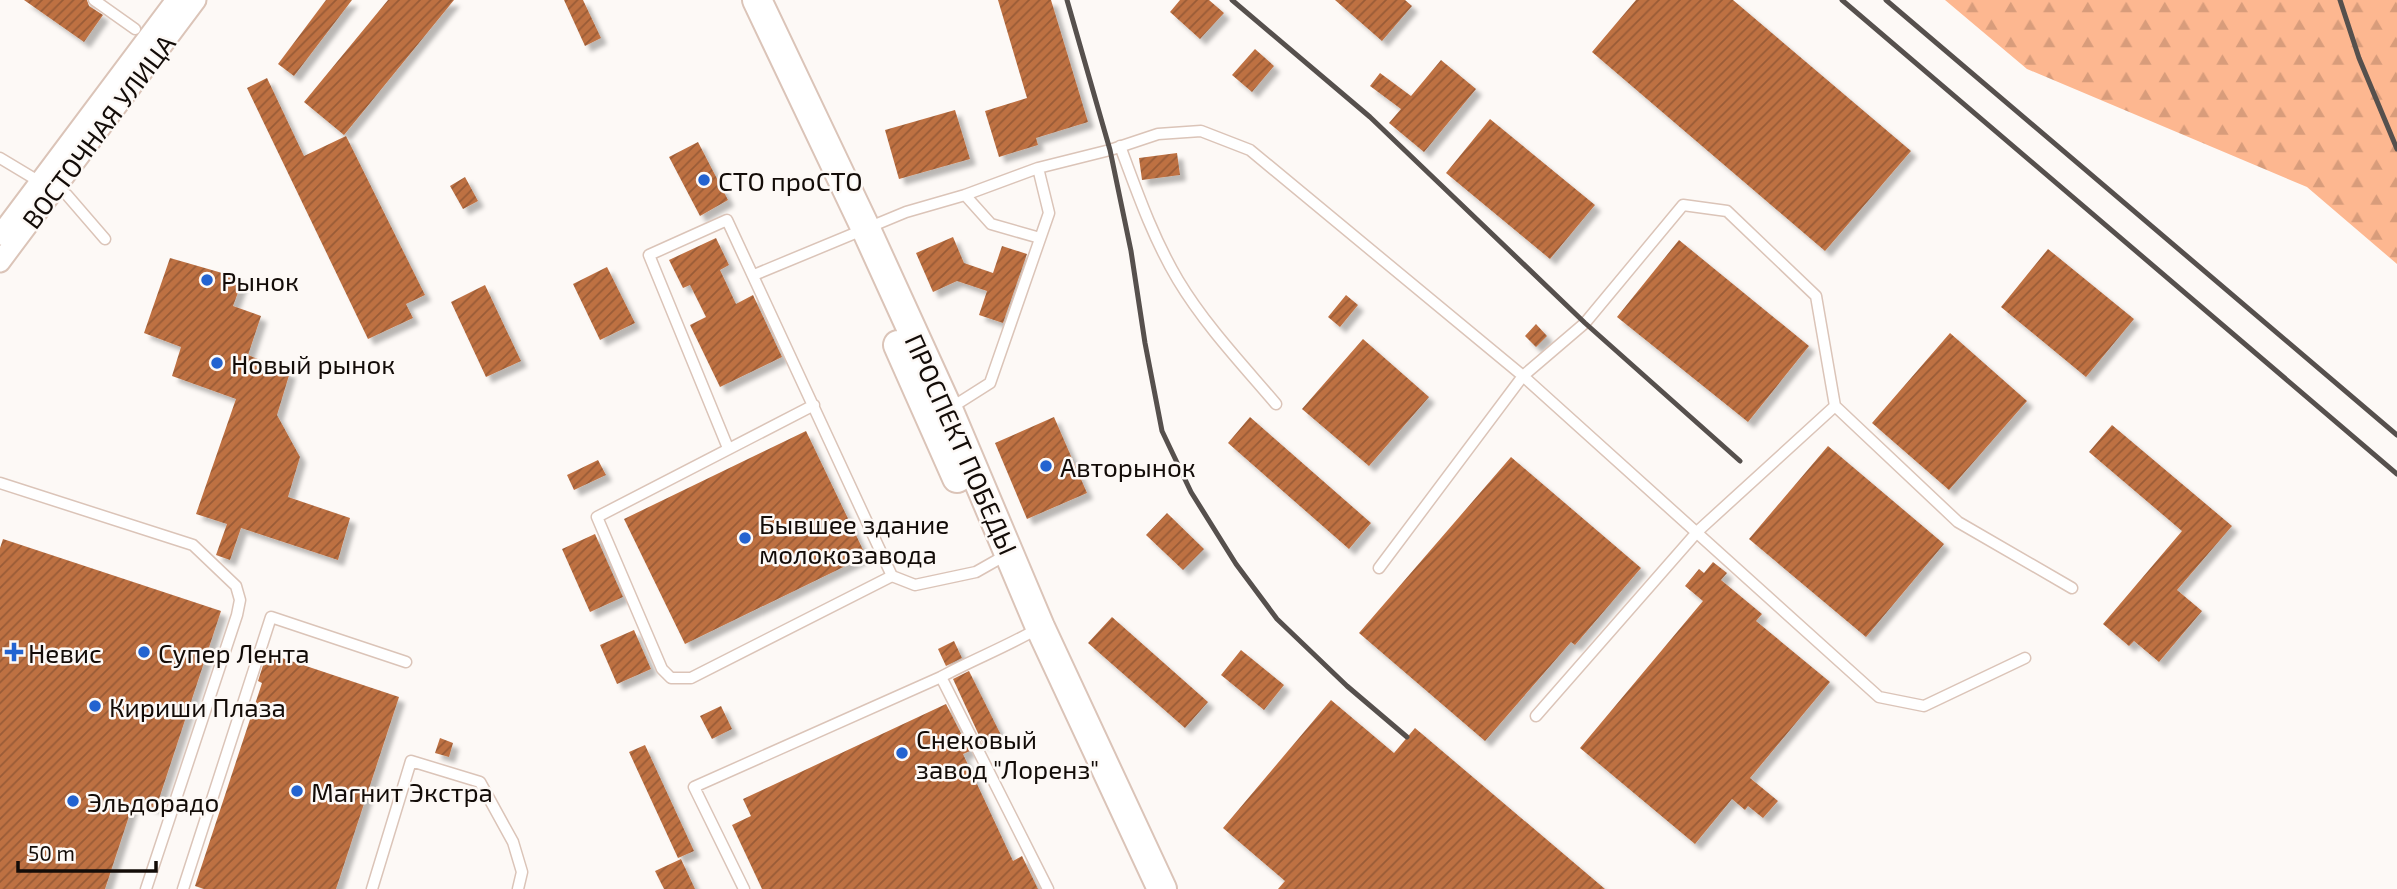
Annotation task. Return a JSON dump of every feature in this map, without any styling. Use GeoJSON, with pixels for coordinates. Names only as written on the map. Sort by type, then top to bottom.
{"type":"FeatureCollection","features":[{"type":"Feature","properties":{"kind":"main road","name":"ПРОСПЕКТ ПОБЕДЫ"},"geometry":{"type":"LineString","coordinates":[[737,0],[948,409],[1032,632],[1143,889]]}},
{"type":"Feature","properties":{"kind":"main road","name":"ПРОСПЕКТ ПОБЕДЫ"},"geometry":{"type":"LineString","coordinates":[[757,0],[1002,557]]}},
{"type":"Feature","properties":{"kind":"main road","name":"ПРОСПЕКТ ПОБЕДЫ"},"geometry":{"type":"LineString","coordinates":[[1032,632],[1162,889]]}},
{"type":"Feature","properties":{"kind":"street","name":"ВОСТОЧНАЯ УЛИЦА"},"geometry":{"type":"LineString","coordinates":[[0,262],[48,185],[176,0]]}},
{"type":"Feature","properties":{"kind":"street","name":"ВОСТОЧНАЯ УЛИЦА"},"geometry":{"type":"LineString","coordinates":[[0,234],[48,185],[196,0]]}},
{"type":"Feature","properties":{"kind":"lane"},"geometry":{"type":"LineString","coordinates":[[94,0],[135,29]]}},
{"type":"Feature","properties":{"kind":"lane"},"geometry":{"type":"LineString","coordinates":[[754,275],[906,212],[965,195],[1038,168],[1158,134],[1201,131],[1250,150],[1523,376],[1879,697],[1924,706],[2025,658]]}},
{"type":"Feature","properties":{"kind":"lane"},"geometry":{"type":"LineString","coordinates":[[1120,146],[1154,235],[1180,282],[1212,328],[1276,404]]}},
{"type":"Feature","properties":{"kind":"lane"},"geometry":{"type":"LineString","coordinates":[[0,158],[67,195],[105,239]]}},
{"type":"Feature","properties":{"kind":"lane"},"geometry":{"type":"LineString","coordinates":[[948,409],[989,383],[1049,213],[1038,168]]}},
{"type":"Feature","properties":{"kind":"lane"},"geometry":{"type":"LineString","coordinates":[[965,195],[991,224],[1040,238]]}},
{"type":"Feature","properties":{"kind":"lane"},"geometry":{"type":"LineString","coordinates":[[1379,568],[1523,376],[1585,323],[1683,205],[1727,211],[1816,296],[1835,406],[1958,522],[2072,588]]}},
{"type":"Feature","properties":{"kind":"lane"},"geometry":{"type":"LineString","coordinates":[[728,448],[649,255],[727,220],[892,576],[915,585],[976,572],[1002,557]]}},
{"type":"Feature","properties":{"kind":"lane"},"geometry":{"type":"LineString","coordinates":[[814,405],[597,517],[662,668],[671,678],[691,678],[892,576]]}},
{"type":"Feature","properties":{"kind":"lane"},"geometry":{"type":"LineString","coordinates":[[1536,716],[1698,531],[1835,406]]}},
{"type":"Feature","properties":{"kind":"lane"},"geometry":{"type":"LineString","coordinates":[[0,483],[193,545],[236,586],[240,600],[237,615],[146,889]]}},
{"type":"Feature","properties":{"kind":"lane"},"geometry":{"type":"LineString","coordinates":[[183,889],[271,617],[406,662]]}},
{"type":"Feature","properties":{"kind":"lane"},"geometry":{"type":"LineString","coordinates":[[744,889],[694,788],[941,677],[1032,632]]}},
{"type":"Feature","properties":{"kind":"lane"},"geometry":{"type":"LineString","coordinates":[[941,677],[1048,889]]}},
{"type":"Feature","properties":{"kind":"lane"},"geometry":{"type":"LineString","coordinates":[[372,889],[411,761],[480,782],[513,842],[522,872],[518,889]]}},
{"type":"Feature","properties":{"kind":"green space"},"geometry":{"type":"Polygon","coordinates":[[[1945,0],[2397,0],[2397,264],[2307,187],[2027,69],[1945,0]]]}},
{"type":"Feature","properties":{"kind":"building"},"geometry":{"type":"Polygon","coordinates":[[[24,0],[87,0],[89,6],[103,15],[84,42],[24,0]]]}},
{"type":"Feature","properties":{"kind":"building"},"geometry":{"type":"Polygon","coordinates":[[[326,0],[352,0],[294,76],[278,64],[326,0]]]}},
{"type":"Feature","properties":{"kind":"building"},"geometry":{"type":"Polygon","coordinates":[[[388,0],[454,0],[344,135],[304,102],[388,0]]]}},
{"type":"Feature","properties":{"kind":"building"},"geometry":{"type":"Polygon","coordinates":[[[564,0],[583,0],[601,38],[585,46],[564,0]]]}},
{"type":"Feature","properties":{"kind":"building"},"geometry":{"type":"Polygon","coordinates":[[[998,0],[1051,0],[1088,122],[1036,138],[1038,145],[999,157],[985,111],[1027,98],[998,0]]]}},
{"type":"Feature","properties":{"kind":"building"},"geometry":{"type":"Polygon","coordinates":[[[1180,0],[1209,0],[1224,13],[1200,39],[1170,12],[1180,0]]]}},
{"type":"Feature","properties":{"kind":"building"},"geometry":{"type":"Polygon","coordinates":[[[1335,0],[1405,0],[1412,6],[1382,41],[1335,0]]]}},
{"type":"Feature","properties":{"kind":"building"},"geometry":{"type":"Polygon","coordinates":[[[1636,0],[1733,0],[1911,151],[1825,251],[1592,52],[1636,0]]]}},
{"type":"Feature","properties":{"kind":"building"},"geometry":{"type":"Polygon","coordinates":[[[1255,49],[1274,66],[1252,92],[1232,75],[1255,49]]]}},
{"type":"Feature","properties":{"kind":"building"},"geometry":{"type":"Polygon","coordinates":[[[1441,60],[1476,89],[1424,152],[1389,123],[1401,109],[1370,86],[1380,73],[1411,96],[1441,60]]]}},
{"type":"Feature","properties":{"kind":"building"},"geometry":{"type":"Polygon","coordinates":[[[267,78],[304,156],[346,136],[425,295],[406,304],[413,318],[368,339],[247,88],[267,78]]]}},
{"type":"Feature","properties":{"kind":"building"},"geometry":{"type":"Polygon","coordinates":[[[955,110],[970,159],[899,179],[885,130],[955,110]]]}},
{"type":"Feature","properties":{"kind":"building"},"geometry":{"type":"Polygon","coordinates":[[[1490,119],[1595,205],[1550,259],[1446,173],[1490,119]]]}},
{"type":"Feature","properties":{"kind":"building"},"geometry":{"type":"Polygon","coordinates":[[[698,142],[728,200],[700,216],[669,157],[698,142]]]}},
{"type":"Feature","properties":{"kind":"building"},"geometry":{"type":"Polygon","coordinates":[[[1177,153],[1180,175],[1142,180],[1139,158],[1177,153]]]}},
{"type":"Feature","properties":{"kind":"building"},"geometry":{"type":"Polygon","coordinates":[[[465,177],[478,201],[463,209],[450,186],[465,177]]]}},
{"type":"Feature","properties":{"kind":"building"},"geometry":{"type":"Polygon","coordinates":[[[953,237],[964,263],[993,273],[1002,246],[1027,254],[1003,323],[979,315],[987,291],[957,281],[933,292],[916,253],[953,237]]]}},
{"type":"Feature","properties":{"kind":"building"},"geometry":{"type":"Polygon","coordinates":[[[716,238],[729,265],[720,270],[736,304],[753,295],[782,357],[720,387],[690,325],[706,317],[690,285],[683,288],[669,260],[716,238]]]}},
{"type":"Feature","properties":{"kind":"building"},"geometry":{"type":"Polygon","coordinates":[[[1679,240],[1809,346],[1748,422],[1617,317],[1679,240]]]}},
{"type":"Feature","properties":{"kind":"building"},"geometry":{"type":"Polygon","coordinates":[[[2048,249],[2134,319],[2086,377],[2001,307],[2048,249]]]}},
{"type":"Feature","properties":{"kind":"building"},"geometry":{"type":"Polygon","coordinates":[[[170,258],[243,279],[233,306],[261,316],[248,355],[290,372],[277,415],[300,457],[288,497],[350,518],[338,560],[241,528],[230,560],[216,555],[227,524],[196,514],[236,399],[172,376],[181,347],[144,333],[170,258]]]}},
{"type":"Feature","properties":{"kind":"building"},"geometry":{"type":"Polygon","coordinates":[[[607,267],[635,323],[600,340],[573,284],[607,267]]]}},
{"type":"Feature","properties":{"kind":"building"},"geometry":{"type":"Polygon","coordinates":[[[485,285],[521,361],[486,377],[451,302],[485,285]]]}},
{"type":"Feature","properties":{"kind":"building"},"geometry":{"type":"Polygon","coordinates":[[[1346,295],[1358,305],[1340,327],[1328,317],[1346,295]]]}},
{"type":"Feature","properties":{"kind":"building"},"geometry":{"type":"Polygon","coordinates":[[[1536,324],[1547,336],[1536,347],[1525,336],[1536,324]]]}},
{"type":"Feature","properties":{"kind":"building"},"geometry":{"type":"Polygon","coordinates":[[[1950,333],[2027,401],[1949,490],[1872,423],[1950,333]]]}},
{"type":"Feature","properties":{"kind":"building"},"geometry":{"type":"Polygon","coordinates":[[[1363,339],[1429,397],[1369,466],[1302,409],[1363,339]]]}},
{"type":"Feature","properties":{"kind":"building"},"geometry":{"type":"Polygon","coordinates":[[[1054,417],[1087,493],[1027,519],[995,443],[1054,417]]]}},
{"type":"Feature","properties":{"kind":"building"},"geometry":{"type":"Polygon","coordinates":[[[1250,417],[1371,523],[1349,549],[1228,443],[1250,417]]]}},
{"type":"Feature","properties":{"kind":"building"},"geometry":{"type":"Polygon","coordinates":[[[2112,425],[2232,526],[2177,590],[2202,611],[2159,662],[2134,641],[2129,646],[2103,624],[2182,531],[2089,452],[2112,425]]]}},
{"type":"Feature","properties":{"kind":"building","name":"Бывшее здание молокозавода"},"geometry":{"type":"Polygon","coordinates":[[[806,431],[866,556],[685,644],[624,519],[806,431]]]}},
{"type":"Feature","properties":{"kind":"building"},"geometry":{"type":"Polygon","coordinates":[[[1828,446],[1944,544],[1866,637],[1749,539],[1828,446]]]}},
{"type":"Feature","properties":{"kind":"building"},"geometry":{"type":"Polygon","coordinates":[[[1511,457],[1641,568],[1575,645],[1571,642],[1485,741],[1359,633],[1511,457]]]}},
{"type":"Feature","properties":{"kind":"building"},"geometry":{"type":"Polygon","coordinates":[[[598,460],[606,475],[574,490],[567,475],[598,460]]]}},
{"type":"Feature","properties":{"kind":"building"},"geometry":{"type":"Polygon","coordinates":[[[1167,513],[1204,549],[1183,570],[1146,535],[1167,513]]]}},
{"type":"Feature","properties":{"kind":"building"},"geometry":{"type":"Polygon","coordinates":[[[595,534],[623,597],[590,612],[562,549],[595,534]]]}},
{"type":"Feature","properties":{"kind":"building","name":"Кириши Плаза"},"geometry":{"type":"Polygon","coordinates":[[[3,539],[221,611],[156,808],[134,801],[105,889],[0,889],[0,548],[3,539]]]}},
{"type":"Feature","properties":{"kind":"building"},"geometry":{"type":"Polygon","coordinates":[[[1713,562],[1727,573],[1721,580],[1762,614],[1756,621],[1830,682],[1750,778],[1778,801],[1763,818],[1748,806],[1745,810],[1732,799],[1695,844],[1580,748],[1703,601],[1685,586],[1699,569],[1704,573],[1713,562]]]}},
{"type":"Feature","properties":{"kind":"building"},"geometry":{"type":"Polygon","coordinates":[[[1112,617],[1208,702],[1185,728],[1088,643],[1112,617]]]}},
{"type":"Feature","properties":{"kind":"building"},"geometry":{"type":"Polygon","coordinates":[[[634,630],[651,669],[617,684],[600,645],[634,630]]]}},
{"type":"Feature","properties":{"kind":"building"},"geometry":{"type":"Polygon","coordinates":[[[954,641],[962,658],[946,666],[938,649],[954,641]]]}},
{"type":"Feature","properties":{"kind":"building"},"geometry":{"type":"Polygon","coordinates":[[[1241,650],[1284,685],[1264,710],[1221,675],[1241,650]]]}},
{"type":"Feature","properties":{"kind":"building","name":"Магнит Экстра"},"geometry":{"type":"Polygon","coordinates":[[[267,653],[399,697],[336,889],[204,889],[195,886],[262,683],[258,681],[267,653]]]}},
{"type":"Feature","properties":{"kind":"building"},"geometry":{"type":"Polygon","coordinates":[[[969,671],[1001,735],[983,744],[953,679],[969,671]]]}},
{"type":"Feature","properties":{"kind":"building"},"geometry":{"type":"Polygon","coordinates":[[[1331,700],[1394,753],[1415,728],[1605,889],[1278,889],[1285,881],[1223,828],[1331,700]]]}},
{"type":"Feature","properties":{"kind":"building","name":"Снековый завод \"Лоренз\""},"geometry":{"type":"Polygon","coordinates":[[[946,704],[970,751],[963,754],[1013,861],[1022,856],[1038,889],[762,889],[732,825],[751,816],[743,799],[946,704]]]}},
{"type":"Feature","properties":{"kind":"building"},"geometry":{"type":"Polygon","coordinates":[[[721,706],[732,729],[712,739],[700,716],[721,706]]]}},
{"type":"Feature","properties":{"kind":"building"},"geometry":{"type":"Polygon","coordinates":[[[440,738],[453,743],[449,757],[435,753],[440,738]]]}},
{"type":"Feature","properties":{"kind":"building"},"geometry":{"type":"Polygon","coordinates":[[[645,745],[694,851],[678,858],[629,752],[645,745]]]}},
{"type":"Feature","properties":{"kind":"building"},"geometry":{"type":"Polygon","coordinates":[[[681,859],[695,889],[664,889],[655,871],[681,859]]]}},
{"type":"Feature","properties":{"kind":"railway"},"geometry":{"type":"LineString","coordinates":[[1067,0],[1110,150],[1131,251],[1162,431],[1191,492],[1236,564],[1277,619],[1347,686],[1407,737]]}},
{"type":"Feature","properties":{"kind":"railway"},"geometry":{"type":"LineString","coordinates":[[1232,0],[1370,117],[1585,323],[1740,461]]}},
{"type":"Feature","properties":{"kind":"railway"},"geometry":{"type":"LineString","coordinates":[[1842,0],[2397,474]]}},
{"type":"Feature","properties":{"kind":"railway"},"geometry":{"type":"LineString","coordinates":[[1886,0],[2397,435]]}},
{"type":"Feature","properties":{"kind":"railway"},"geometry":{"type":"LineString","coordinates":[[2340,0],[2359,58],[2397,149]]}},
{"type":"Feature","properties":{"kind":"place","name":"СТО проСТО"},"geometry":{"type":"Point","coordinates":[704,180]}},
{"type":"Feature","properties":{"kind":"place","name":"Рынок"},"geometry":{"type":"Point","coordinates":[207,280]}},
{"type":"Feature","properties":{"kind":"place","name":"Новый рынок"},"geometry":{"type":"Point","coordinates":[217,363]}},
{"type":"Feature","properties":{"kind":"place","name":"Авторынок"},"geometry":{"type":"Point","coordinates":[1046,466]}},
{"type":"Feature","properties":{"kind":"place","name":"Бывшее здание молокозавода"},"geometry":{"type":"Point","coordinates":[745,538]}},
{"type":"Feature","properties":{"kind":"place","name":"Невис"},"geometry":{"type":"Point","coordinates":[14,652]}},
{"type":"Feature","properties":{"kind":"place","name":"Супер Лента"},"geometry":{"type":"Point","coordinates":[144,652]}},
{"type":"Feature","properties":{"kind":"place","name":"Кириши Плаза"},"geometry":{"type":"Point","coordinates":[95,706]}},
{"type":"Feature","properties":{"kind":"place","name":"Снековый завод \"Лоренз\""},"geometry":{"type":"Point","coordinates":[902,753]}},
{"type":"Feature","properties":{"kind":"place","name":"Магнит Экстра"},"geometry":{"type":"Point","coordinates":[297,791]}},
{"type":"Feature","properties":{"kind":"place","name":"Эльдорадо"},"geometry":{"type":"Point","coordinates":[73,801]}}]}
